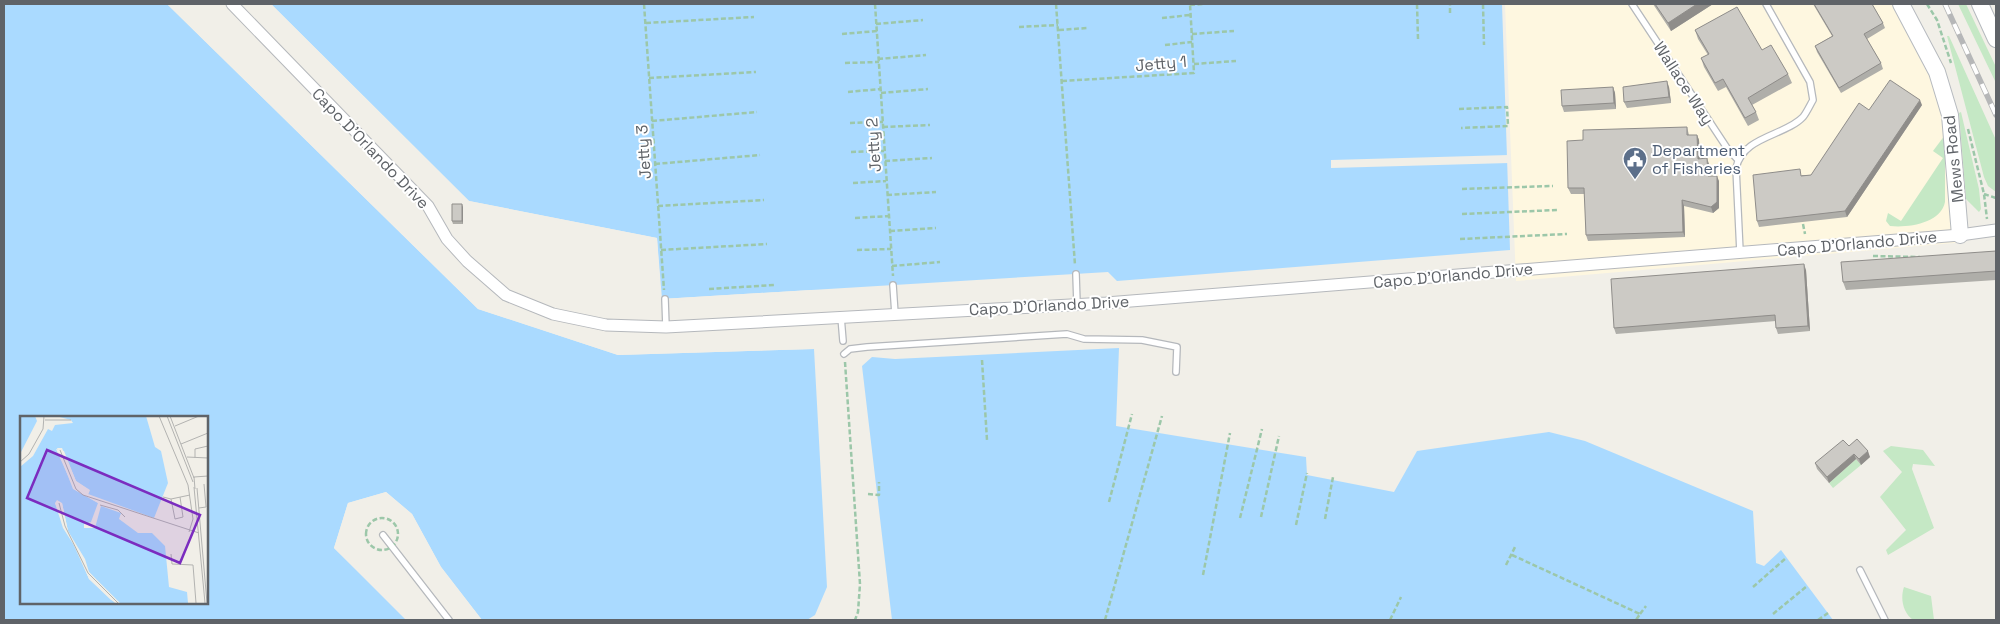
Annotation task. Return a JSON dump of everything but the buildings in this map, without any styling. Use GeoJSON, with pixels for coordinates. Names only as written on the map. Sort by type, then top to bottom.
{"type":"FeatureCollection","features":[{"type":"Feature","properties":{"kind":"street","name":"Capo D'Orlando Drive"},"geometry":{"type":"LineString","coordinates":[[232,4],[428,206],[447,239],[467,261],[506,294],[553,314],[606,325],[666,327],[1077,304],[1960,235],[1996,230]]}},
{"type":"Feature","properties":{"kind":"street","name":"Mews Road"},"geometry":{"type":"LineString","coordinates":[[1901,4],[1937,72],[1950,115],[1960,235]]}},
{"type":"Feature","properties":{"kind":"street"},"geometry":{"type":"LineString","coordinates":[[1980,4],[1996,39]]}},
{"type":"Feature","properties":{"kind":"lane","name":"Wallace Way"},"geometry":{"type":"LineString","coordinates":[[1632,4],[1727,148],[1738,160]]}},
{"type":"Feature","properties":{"kind":"lane"},"geometry":{"type":"LineString","coordinates":[[1740,252],[1736,168],[1738,160],[1744,151],[1802,118],[1813,100],[1810,82],[1766,4]]}},
{"type":"Feature","properties":{"kind":"lane"},"geometry":{"type":"LineString","coordinates":[[1076,274],[1077,304]]}},
{"type":"Feature","properties":{"kind":"lane"},"geometry":{"type":"LineString","coordinates":[[893,285],[895,314]]}},
{"type":"Feature","properties":{"kind":"lane"},"geometry":{"type":"LineString","coordinates":[[665,299],[666,327]]}},
{"type":"Feature","properties":{"kind":"lane"},"geometry":{"type":"LineString","coordinates":[[841,317],[843,341]]}},
{"type":"Feature","properties":{"kind":"lane"},"geometry":{"type":"LineString","coordinates":[[844,354],[850,350],[867,347],[1067,334],[1084,339],[1142,340],[1177,347],[1176,372]]}},
{"type":"Feature","properties":{"kind":"lane"},"geometry":{"type":"LineString","coordinates":[[383,535],[449,620]]}},
{"type":"Feature","properties":{"kind":"lane"},"geometry":{"type":"LineString","coordinates":[[1860,570],[1885,620]]}},
{"type":"Feature","properties":{"kind":"path","name":"Jetty 3"},"geometry":{"type":"LineString","coordinates":[[644,4],[665,299]]}},
{"type":"Feature","properties":{"kind":"path","name":"Jetty 2"},"geometry":{"type":"LineString","coordinates":[[875,4],[893,285]]}},
{"type":"Feature","properties":{"kind":"path"},"geometry":{"type":"LineString","coordinates":[[1056,4],[1076,274]]}},
{"type":"Feature","properties":{"kind":"path"},"geometry":{"type":"LineString","coordinates":[[1190,4],[1203,4]]}},
{"type":"Feature","properties":{"kind":"path","name":"Jetty 1"},"geometry":{"type":"LineString","coordinates":[[1062,81],[1194,73],[1190,4]]}},
{"type":"Feature","properties":{"kind":"path"},"geometry":{"type":"LineString","coordinates":[[1417,4],[1418,39]]}},
{"type":"Feature","properties":{"kind":"path"},"geometry":{"type":"LineString","coordinates":[[1450,4],[1450,13]]}},
{"type":"Feature","properties":{"kind":"path"},"geometry":{"type":"LineString","coordinates":[[1483,4],[1484,45]]}},
{"type":"Feature","properties":{"kind":"path"},"geometry":{"type":"LineString","coordinates":[[1162,18],[1190,15]]}},
{"type":"Feature","properties":{"kind":"path"},"geometry":{"type":"LineString","coordinates":[[646,22],[754,16]]}},
{"type":"Feature","properties":{"kind":"path"},"geometry":{"type":"LineString","coordinates":[[876,24],[923,20]]}},
{"type":"Feature","properties":{"kind":"path"},"geometry":{"type":"LineString","coordinates":[[1019,28],[1058,26]]}},
{"type":"Feature","properties":{"kind":"path"},"geometry":{"type":"LineString","coordinates":[[1058,30],[1087,28]]}},
{"type":"Feature","properties":{"kind":"path"},"geometry":{"type":"LineString","coordinates":[[842,34],[877,31]]}},
{"type":"Feature","properties":{"kind":"path"},"geometry":{"type":"LineString","coordinates":[[1192,34],[1234,31]]}},
{"type":"Feature","properties":{"kind":"path"},"geometry":{"type":"LineString","coordinates":[[1164,45],[1192,42]]}},
{"type":"Feature","properties":{"kind":"path"},"geometry":{"type":"LineString","coordinates":[[845,63],[926,55]]}},
{"type":"Feature","properties":{"kind":"path"},"geometry":{"type":"LineString","coordinates":[[1194,64],[1236,61]]}},
{"type":"Feature","properties":{"kind":"path"},"geometry":{"type":"LineString","coordinates":[[649,78],[756,72]]}},
{"type":"Feature","properties":{"kind":"path"},"geometry":{"type":"LineString","coordinates":[[848,92],[880,89]]}},
{"type":"Feature","properties":{"kind":"path"},"geometry":{"type":"LineString","coordinates":[[881,93],[928,89]]}},
{"type":"Feature","properties":{"kind":"path"},"geometry":{"type":"LineString","coordinates":[[1459,109],[1507,107],[1508,115],[1508,126],[1461,128]]}},
{"type":"Feature","properties":{"kind":"path"},"geometry":{"type":"LineString","coordinates":[[652,121],[757,112]]}},
{"type":"Feature","properties":{"kind":"path"},"geometry":{"type":"LineString","coordinates":[[850,123],[883,122]]}},
{"type":"Feature","properties":{"kind":"path"},"geometry":{"type":"LineString","coordinates":[[883,127],[930,125]]}},
{"type":"Feature","properties":{"kind":"path"},"geometry":{"type":"LineString","coordinates":[[851,152],[884,151]]}},
{"type":"Feature","properties":{"kind":"path"},"geometry":{"type":"LineString","coordinates":[[656,164],[760,155]]}},
{"type":"Feature","properties":{"kind":"path"},"geometry":{"type":"LineString","coordinates":[[885,161],[932,158]]}},
{"type":"Feature","properties":{"kind":"path"},"geometry":{"type":"LineString","coordinates":[[853,183],[886,181]]}},
{"type":"Feature","properties":{"kind":"path"},"geometry":{"type":"LineString","coordinates":[[1462,189],[1553,186]]}},
{"type":"Feature","properties":{"kind":"path"},"geometry":{"type":"LineString","coordinates":[[887,195],[936,192]]}},
{"type":"Feature","properties":{"kind":"path"},"geometry":{"type":"LineString","coordinates":[[1984,194],[1996,198]]}},
{"type":"Feature","properties":{"kind":"path"},"geometry":{"type":"LineString","coordinates":[[658,206],[764,200]]}},
{"type":"Feature","properties":{"kind":"path"},"geometry":{"type":"LineString","coordinates":[[1462,214],[1557,210]]}},
{"type":"Feature","properties":{"kind":"path"},"geometry":{"type":"LineString","coordinates":[[855,218],[889,216]]}},
{"type":"Feature","properties":{"kind":"path"},"geometry":{"type":"LineString","coordinates":[[1804,224],[1807,240]]}},
{"type":"Feature","properties":{"kind":"path"},"geometry":{"type":"LineString","coordinates":[[890,231],[936,228]]}},
{"type":"Feature","properties":{"kind":"path"},"geometry":{"type":"LineString","coordinates":[[1460,239],[1567,234]]}},
{"type":"Feature","properties":{"kind":"path"},"geometry":{"type":"LineString","coordinates":[[661,250],[767,244]]}},
{"type":"Feature","properties":{"kind":"path"},"geometry":{"type":"LineString","coordinates":[[857,250],[891,249]]}},
{"type":"Feature","properties":{"kind":"path"},"geometry":{"type":"LineString","coordinates":[[1872,256],[1922,257]]}},
{"type":"Feature","properties":{"kind":"path"},"geometry":{"type":"LineString","coordinates":[[892,266],[940,262]]}},
{"type":"Feature","properties":{"kind":"path"},"geometry":{"type":"LineString","coordinates":[[709,289],[774,285]]}},
{"type":"Feature","properties":{"kind":"path"},"geometry":{"type":"LineString","coordinates":[[844,354],[860,584],[858,612],[855,620]]}},
{"type":"Feature","properties":{"kind":"path"},"geometry":{"type":"LineString","coordinates":[[982,360],[988,440]]}},
{"type":"Feature","properties":{"kind":"path"},"geometry":{"type":"LineString","coordinates":[[1109,502],[1132,414]]}},
{"type":"Feature","properties":{"kind":"path"},"geometry":{"type":"LineString","coordinates":[[1105,620],[1162,416]]}},
{"type":"Feature","properties":{"kind":"path"},"geometry":{"type":"LineString","coordinates":[[1240,518],[1262,429]]}},
{"type":"Feature","properties":{"kind":"path"},"geometry":{"type":"LineString","coordinates":[[1202,575],[1230,433]]}},
{"type":"Feature","properties":{"kind":"path"},"geometry":{"type":"LineString","coordinates":[[1261,517],[1279,436]]}},
{"type":"Feature","properties":{"kind":"path"},"geometry":{"type":"LineString","coordinates":[[1296,525],[1307,473]]}},
{"type":"Feature","properties":{"kind":"path"},"geometry":{"type":"LineString","coordinates":[[1325,519],[1333,478]]}},
{"type":"Feature","properties":{"kind":"path"},"geometry":{"type":"LineString","coordinates":[[868,494],[879,494],[879,482]]}},
{"type":"Feature","properties":{"kind":"path"},"geometry":{"type":"LineString","coordinates":[[1506,565],[1516,545]]}},
{"type":"Feature","properties":{"kind":"path"},"geometry":{"type":"LineString","coordinates":[[1512,555],[1640,614]]}},
{"type":"Feature","properties":{"kind":"path"},"geometry":{"type":"LineString","coordinates":[[1754,587],[1786,558]]}},
{"type":"Feature","properties":{"kind":"path"},"geometry":{"type":"LineString","coordinates":[[1773,614],[1808,586]]}},
{"type":"Feature","properties":{"kind":"path"},"geometry":{"type":"LineString","coordinates":[[1390,620],[1401,597]]}},
{"type":"Feature","properties":{"kind":"path"},"geometry":{"type":"LineString","coordinates":[[1636,620],[1646,606]]}},
{"type":"Feature","properties":{"kind":"path"},"geometry":{"type":"LineString","coordinates":[[1818,620],[1828,613]]}},
{"type":"Feature","properties":{"kind":"shaded area"},"geometry":{"type":"Polygon","coordinates":[[[1505,4],[1909,4],[1945,67],[1962,148],[1966,242],[1516,281],[1505,4]]]}},
{"type":"Feature","properties":{"kind":"green space"},"geometry":{"type":"Polygon","coordinates":[[[1958,4],[1966,4],[1996,67],[1996,83],[1958,4]]]}},
{"type":"Feature","properties":{"kind":"green space"},"geometry":{"type":"Polygon","coordinates":[[[1947,36],[1949,36],[1996,140],[1996,192],[1988,186],[1984,177],[1947,36]]]}},
{"type":"Feature","properties":{"kind":"green space"},"geometry":{"type":"Polygon","coordinates":[[[1961,112],[1979,189],[1981,209],[1979,212],[1966,199],[1959,113],[1961,112]]]}},
{"type":"Feature","properties":{"kind":"green space"},"geometry":{"type":"Polygon","coordinates":[[[1945,135],[1945,202],[1942,209],[1937,215],[1923,223],[1890,226],[1886,221],[1888,213],[1901,221],[1943,158],[1933,151],[1945,135]]]}},
{"type":"Feature","properties":{"kind":"green space"},"geometry":{"type":"Polygon","coordinates":[[[1891,446],[1923,450],[1935,466],[1913,464],[1912,469],[1934,528],[1888,555],[1886,550],[1906,530],[1880,497],[1902,472],[1883,451],[1891,446]]]}},
{"type":"Feature","properties":{"kind":"green space"},"geometry":{"type":"Polygon","coordinates":[[[1856,459],[1861,465],[1833,488],[1829,483],[1856,459]]]}},
{"type":"Feature","properties":{"kind":"green space"},"geometry":{"type":"Polygon","coordinates":[[[1904,587],[1931,596],[1934,620],[1913,620],[1910,617],[1903,605],[1904,587]]]}},
{"type":"Feature","properties":{"kind":"water"},"geometry":{"type":"Polygon","coordinates":[[[4,4],[167,4],[478,309],[618,355],[814,349],[827,587],[815,615],[807,620],[482,620],[441,567],[412,514],[386,492],[348,503],[334,548],[406,620],[4,620],[4,4]]]}},
{"type":"Feature","properties":{"kind":"water"},"geometry":{"type":"Polygon","coordinates":[[[271,4],[1502,4],[1510,250],[1117,281],[1108,272],[661,299],[657,238],[469,201],[271,4]]]}},
{"type":"Feature","properties":{"kind":"water"},"geometry":{"type":"Polygon","coordinates":[[[1119,348],[1116,426],[1306,457],[1307,475],[1394,492],[1417,451],[1549,432],[1585,441],[1753,511],[1756,563],[1764,566],[1781,550],[1833,620],[892,620],[862,366],[872,357],[895,359],[1119,348]]]}},
{"type":"Feature","properties":{"kind":"pier"},"geometry":{"type":"Polygon","coordinates":[[[167,4],[170,4],[480,306],[618,352],[814,347],[814,349],[618,355],[478,309],[167,4]]]}},
{"type":"Feature","properties":{"kind":"pier"},"geometry":{"type":"Polygon","coordinates":[[[268,4],[271,4],[469,201],[657,238],[662,299],[811,290],[811,293],[660,302],[655,240],[468,203],[268,4]]]}},
{"type":"Feature","properties":{"kind":"pier"},"geometry":{"type":"Polygon","coordinates":[[[1509,155],[1509,163],[1331,168],[1331,160],[1509,155]]]}},
{"type":"Feature","properties":{"kind":"pier"},"geometry":{"type":"Polygon","coordinates":[[[386,492],[412,514],[441,567],[482,620],[479,620],[439,568],[410,515],[386,495],[350,505],[337,547],[408,620],[334,548],[348,503],[386,492]]]}},
{"type":"Feature","properties":{"kind":"railway"},"geometry":{"type":"LineString","coordinates":[[1945,4],[1996,115]]}},
{"type":"Feature","properties":{"kind":"place","name":"Department of Fisheries"},"geometry":{"type":"Point","coordinates":[1635,180]}}]}
